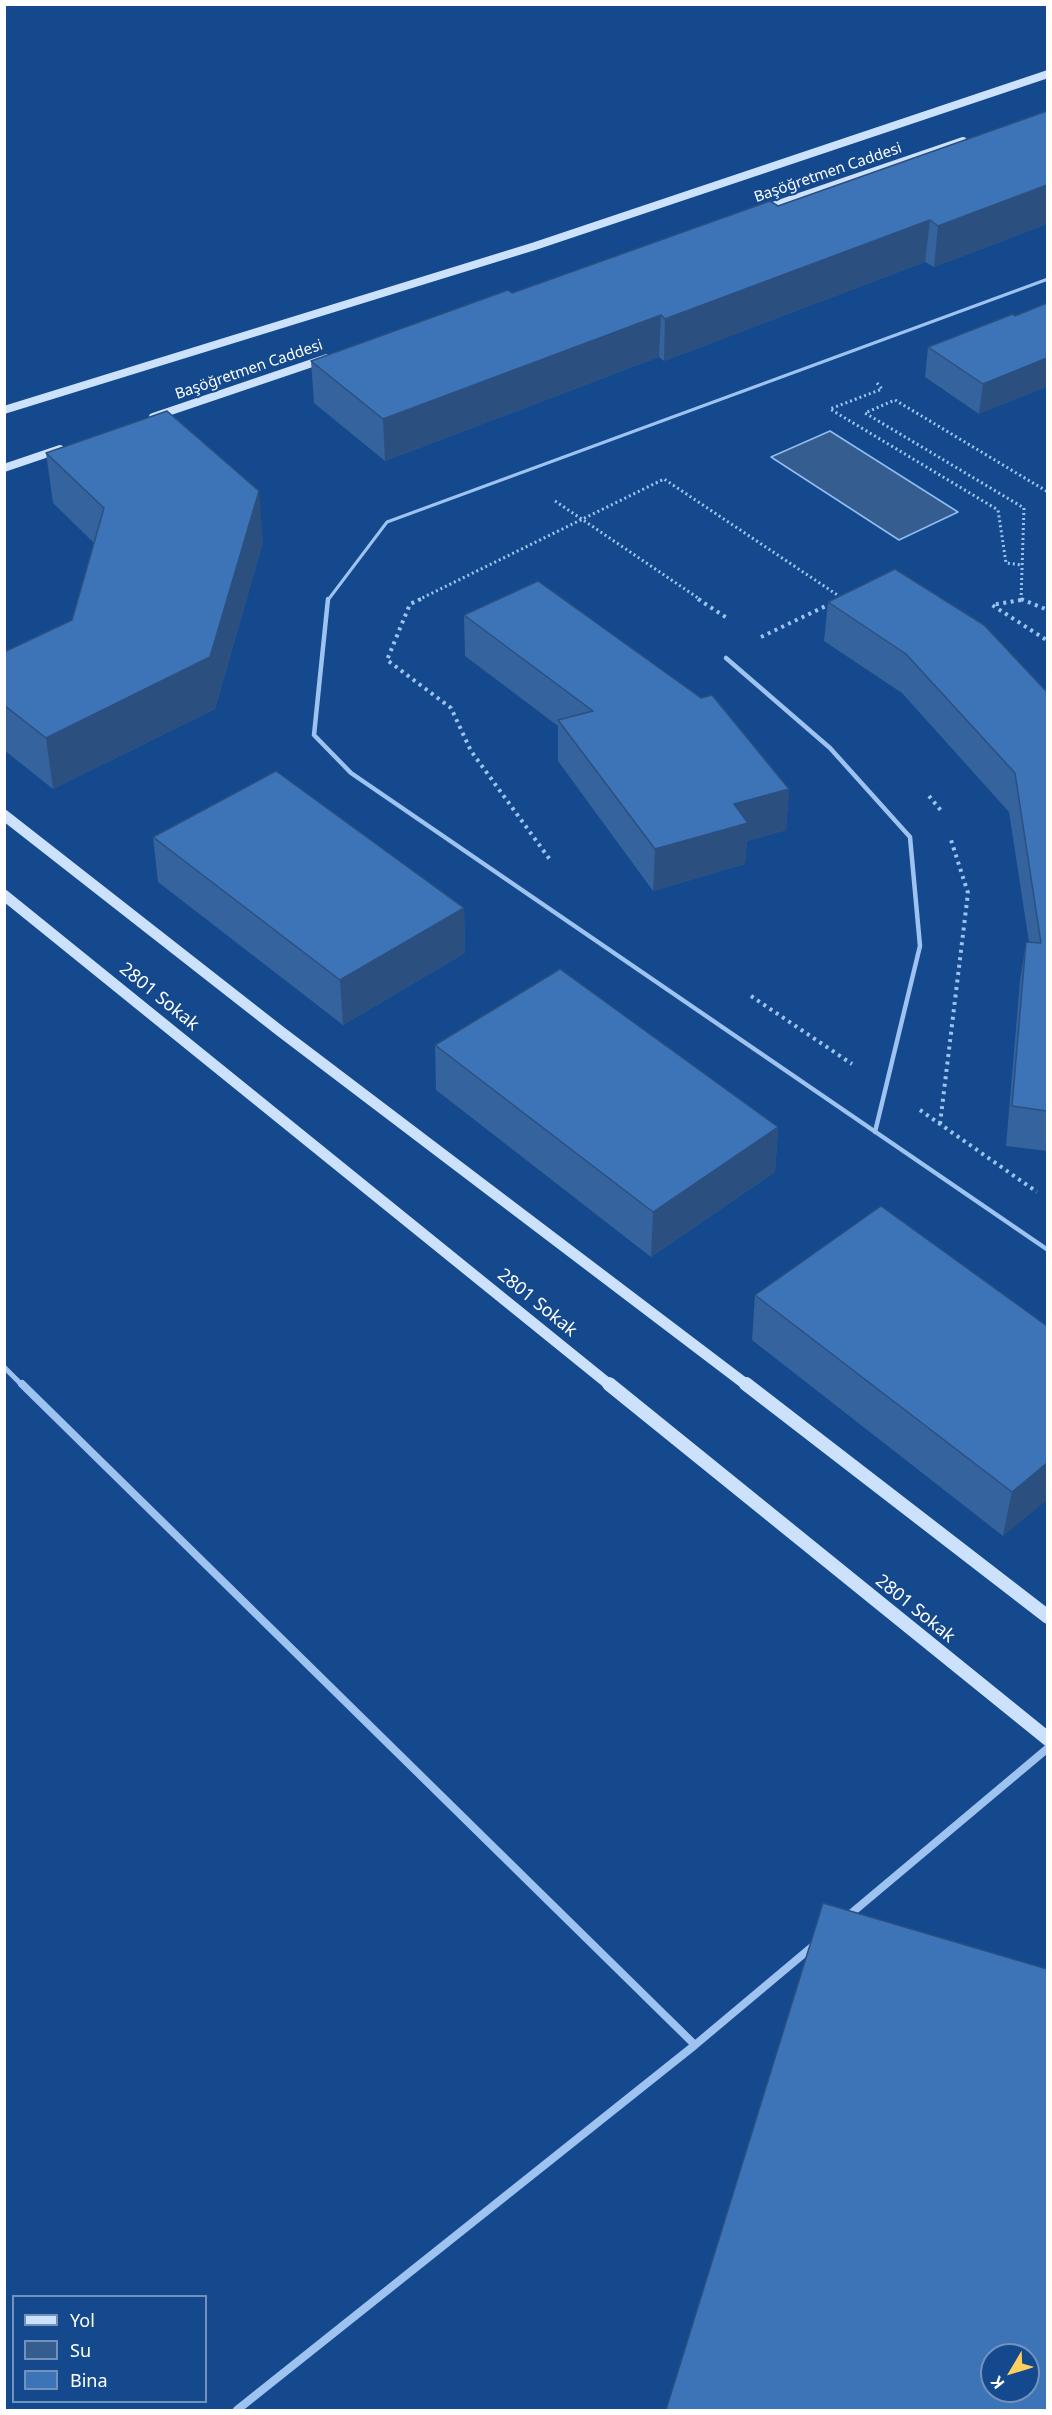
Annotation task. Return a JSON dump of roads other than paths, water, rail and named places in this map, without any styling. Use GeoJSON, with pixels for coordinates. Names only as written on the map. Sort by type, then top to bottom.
{"type":"FeatureCollection","features":[{"type":"Feature","properties":{"kind":"street","name":"Başöğretmen Caddesi"},"geometry":{"type":"LineString","coordinates":[[4,410],[535,246],[1047,74]]}},
{"type":"Feature","properties":{"kind":"street","name":"Başöğretmen Caddesi"},"geometry":{"type":"LineString","coordinates":[[754,213],[968,139]]}},
{"type":"Feature","properties":{"kind":"street","name":"Başöğretmen Caddesi"},"geometry":{"type":"LineString","coordinates":[[138,423],[338,354]]}},
{"type":"Feature","properties":{"kind":"street"},"geometry":{"type":"LineString","coordinates":[[4,468],[71,445]]}},
{"type":"Feature","properties":{"kind":"street"},"geometry":{"type":"LineString","coordinates":[[4,815],[280,1031],[847,1461],[1047,1617]]}},
{"type":"Feature","properties":{"kind":"street","name":"2801 Sokak"},"geometry":{"type":"LineString","coordinates":[[4,895],[1047,1739]]}},
{"type":"Feature","properties":{"kind":"street"},"geometry":{"type":"LineString","coordinates":[[4,1366],[695,2045]]}},
{"type":"Feature","properties":{"kind":"street"},"geometry":{"type":"LineString","coordinates":[[840,1923],[1047,1748]]}},
{"type":"Feature","properties":{"kind":"street"},"geometry":{"type":"LineString","coordinates":[[237,2410],[695,2045],[822,1938]]}},
{"type":"Feature","properties":{"kind":"lane"},"geometry":{"type":"LineString","coordinates":[[1047,279],[387,522],[328,599],[314,735],[351,773],[1047,1250]]}},
{"type":"Feature","properties":{"kind":"lane"},"geometry":{"type":"LineString","coordinates":[[726,658],[830,748],[910,837],[920,946],[875,1132]]}},
{"type":"Feature","properties":{"kind":"water"},"geometry":{"type":"Polygon","coordinates":[[[830,431],[958,512],[899,540],[771,457],[830,431]]]}}]}
